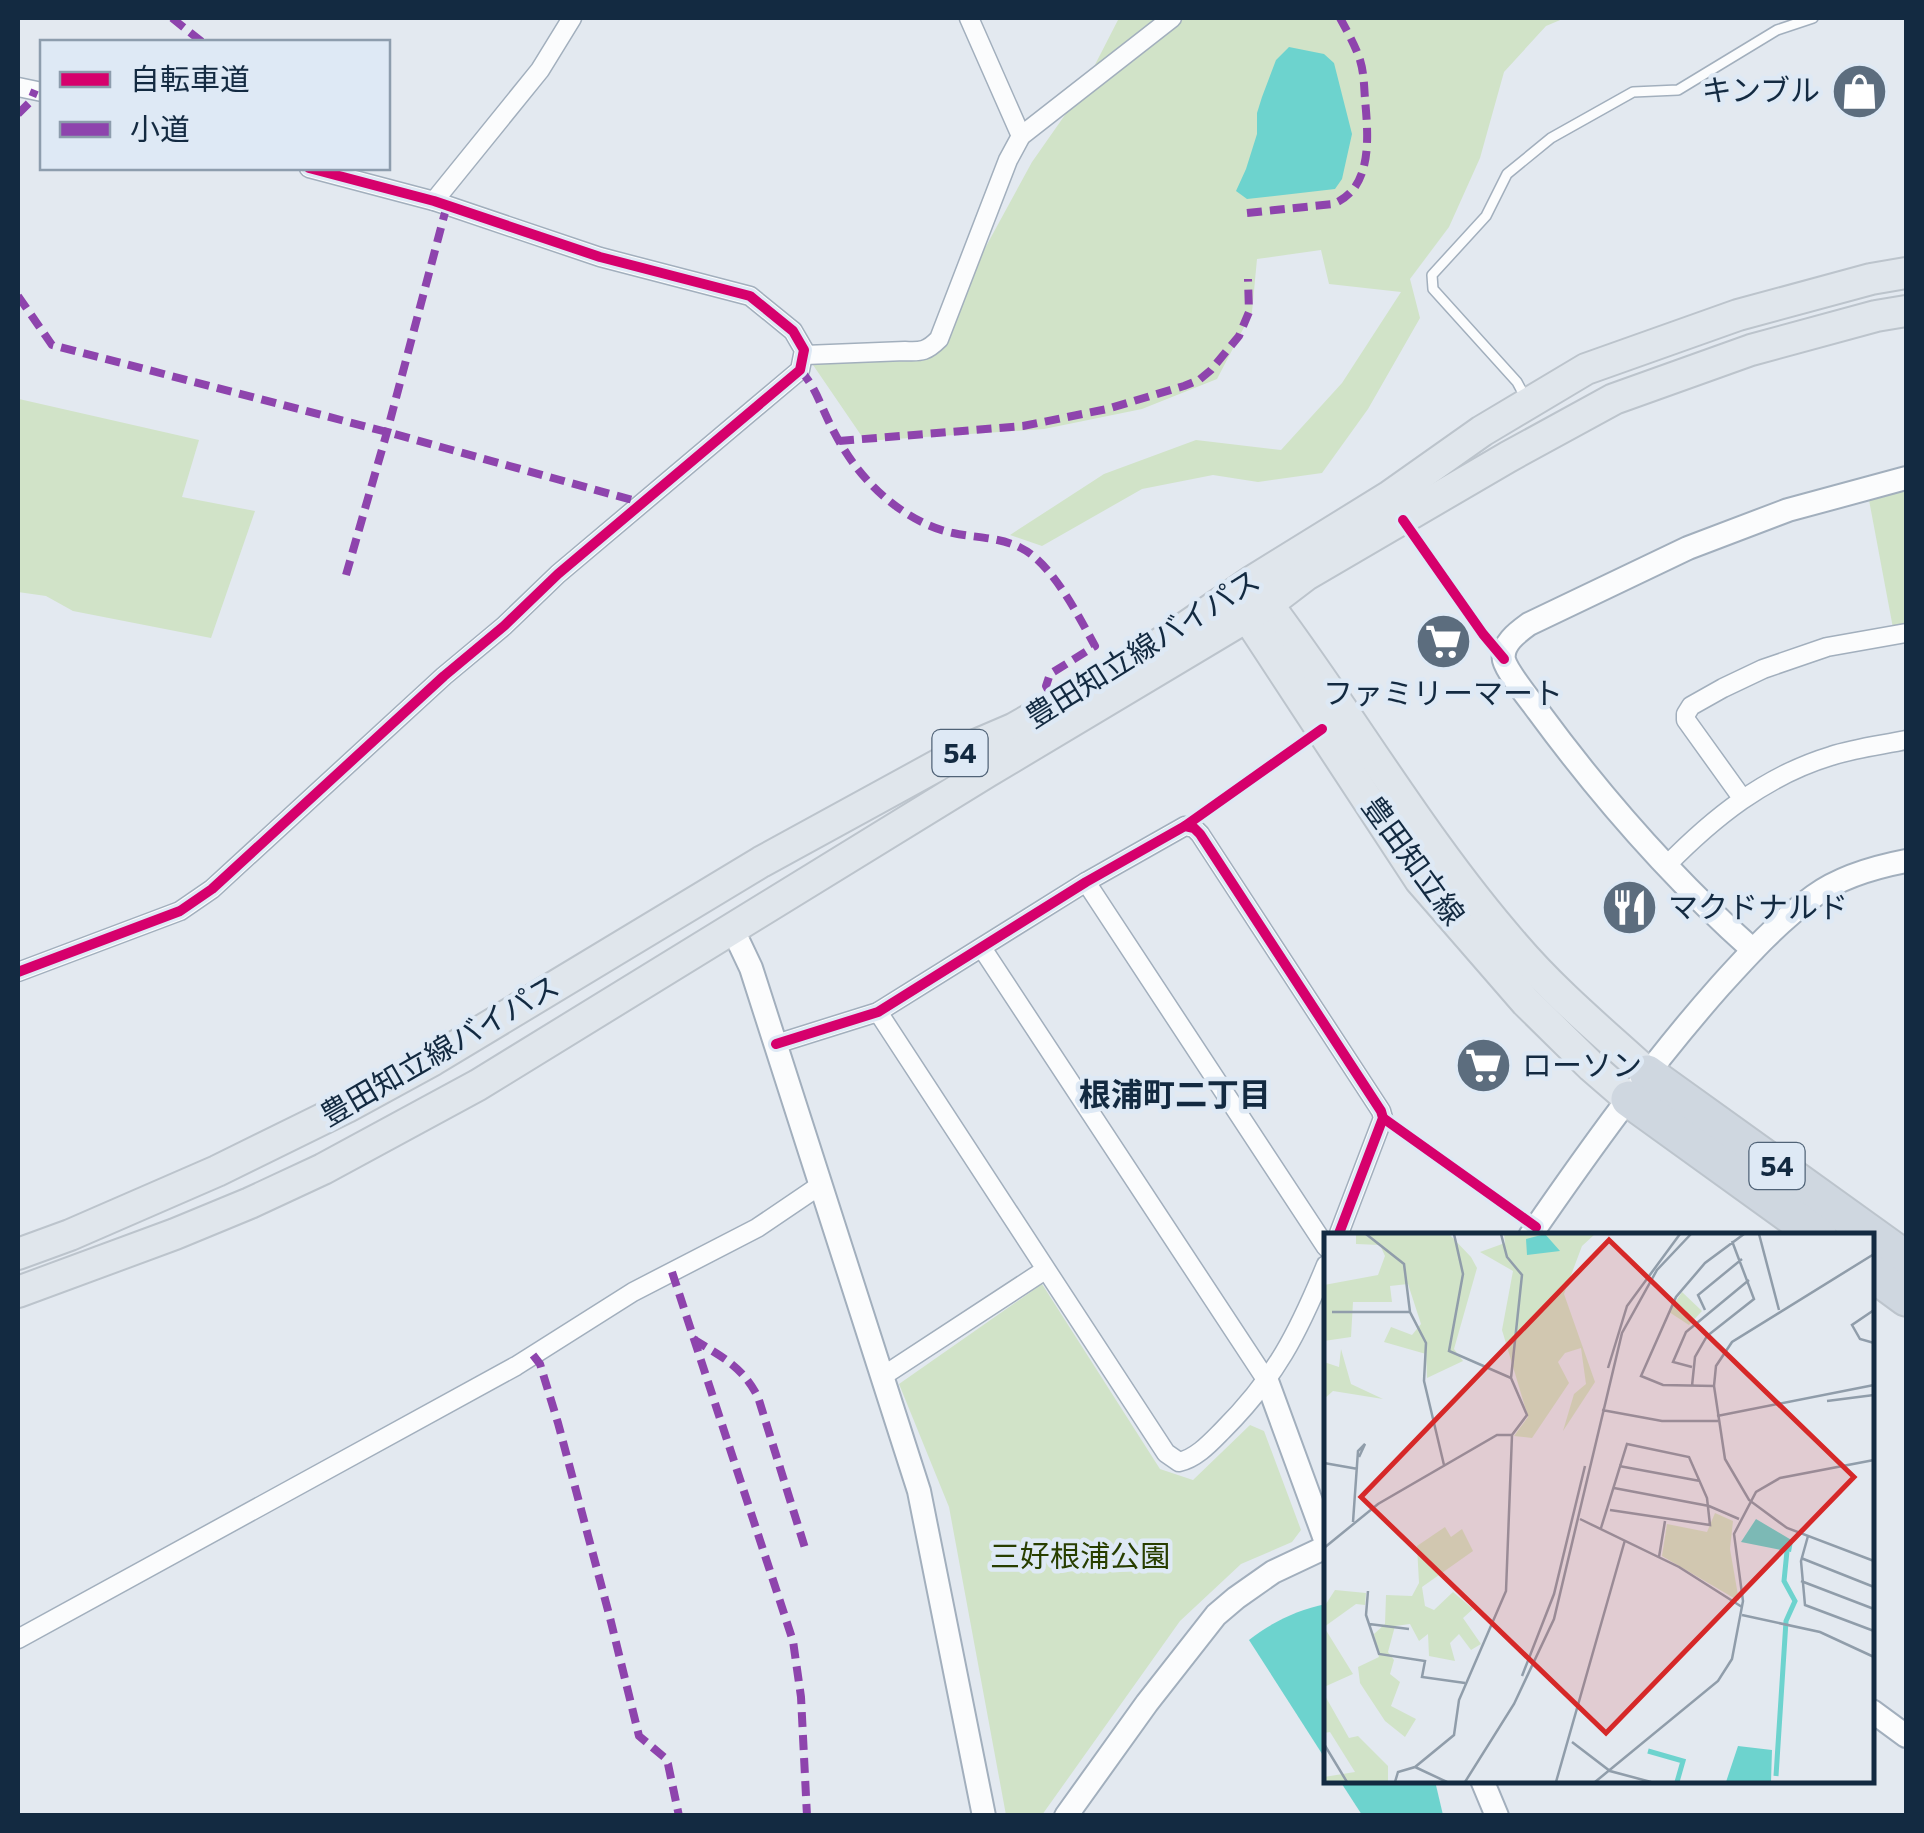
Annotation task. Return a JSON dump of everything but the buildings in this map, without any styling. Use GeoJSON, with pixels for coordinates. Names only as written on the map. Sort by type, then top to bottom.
{"type":"FeatureCollection","features":[{"type":"Feature","properties":{"kind":"highway","name":"54"},"geometry":{"type":"LineString","coordinates":[[1638,1086],[1814,1233]]}},
{"type":"Feature","properties":{"kind":"highway","name":"54"},"geometry":{"type":"LineString","coordinates":[[1638,1086],[1866,1233]]}},
{"type":"Feature","properties":{"kind":"highway","name":"54"},"geometry":{"type":"LineString","coordinates":[[1874,1238],[1906,1259]]}},
{"type":"Feature","properties":{"kind":"highway"},"geometry":{"type":"LineString","coordinates":[[1874,1274],[1906,1298]]}},
{"type":"Feature","properties":{"kind":"main road","name":"豊田知立線バイパス"},"geometry":{"type":"LineString","coordinates":[[18,1292],[175,1234],[323,1168],[478,1084],[987,772],[1250,599],[1482,431],[1586,369],[1738,315],[1906,273]]}},
{"type":"Feature","properties":{"kind":"main road","name":"豊田知立線バイパス"},"geometry":{"type":"LineString","coordinates":[[18,1254],[70,1236],[346,1107],[433,1060],[761,862],[971,747],[1013,729],[1178,633],[1306,575],[1508,456],[1614,399],[1751,350],[1906,310]]}},
{"type":"Feature","properties":{"kind":"main road","name":"豊田知立線"},"geometry":{"type":"LineString","coordinates":[[1250,599],[1420,880],[1526,1002],[1592,1067],[1638,1086]]}},
{"type":"Feature","properties":{"kind":"street"},"geometry":{"type":"LineString","coordinates":[[434,200],[540,70],[572,18]]}},
{"type":"Feature","properties":{"kind":"street"},"geometry":{"type":"LineString","coordinates":[[969,18],[1021,136]]}},
{"type":"Feature","properties":{"kind":"street"},"geometry":{"type":"LineString","coordinates":[[805,355],[921,352],[939,339],[1008,160],[1021,136],[1172,18]]}},
{"type":"Feature","properties":{"kind":"street"},"geometry":{"type":"LineString","coordinates":[[18,972],[180,912],[212,889],[558,574],[800,370],[805,355],[793,331],[750,296],[600,257],[434,200],[317,170]]}},
{"type":"Feature","properties":{"kind":"street"},"geometry":{"type":"LineString","coordinates":[[1753,950],[1636,834],[1578,763],[1504,660],[1510,640],[1529,624],[1688,548],[1788,510],[1906,478]]}},
{"type":"Feature","properties":{"kind":"street"},"geometry":{"type":"LineString","coordinates":[[1742,798],[1686,720],[1691,706],[1791,658],[1906,633]]}},
{"type":"Feature","properties":{"kind":"street"},"geometry":{"type":"LineString","coordinates":[[1666,866],[1742,798],[1793,771],[1832,755],[1906,740]]}},
{"type":"Feature","properties":{"kind":"street"},"geometry":{"type":"LineString","coordinates":[[776,1044],[878,1012],[1086,882],[1185,826],[1194,828],[1381,1111],[1383,1118],[1339,1233]]}},
{"type":"Feature","properties":{"kind":"street"},"geometry":{"type":"LineString","coordinates":[[1532,1233],[1676,1036],[1753,950],[1826,889],[1906,860]]}},
{"type":"Feature","properties":{"kind":"street"},"geometry":{"type":"LineString","coordinates":[[1086,882],[1324,1244]]}},
{"type":"Feature","properties":{"kind":"street"},"geometry":{"type":"LineString","coordinates":[[733,930],[776,1044],[926,1516],[984,1816]]}},
{"type":"Feature","properties":{"kind":"street"},"geometry":{"type":"LineString","coordinates":[[982,948],[1266,1381],[1324,1540]]}},
{"type":"Feature","properties":{"kind":"street"},"geometry":{"type":"LineString","coordinates":[[878,1012],[1173,1460],[1187,1460],[1197,1453],[1248,1405],[1290,1346],[1324,1270]]}},
{"type":"Feature","properties":{"kind":"street"},"geometry":{"type":"LineString","coordinates":[[18,1639],[516,1366],[633,1292],[757,1228],[822,1184]]}},
{"type":"Feature","properties":{"kind":"street"},"geometry":{"type":"LineString","coordinates":[[882,1376],[1045,1270]]}},
{"type":"Feature","properties":{"kind":"street"},"geometry":{"type":"LineString","coordinates":[[1066,1816],[1216,1615],[1273,1572],[1324,1546]]}},
{"type":"Feature","properties":{"kind":"street"},"geometry":{"type":"LineString","coordinates":[[1874,1712],[1906,1736]]}},
{"type":"Feature","properties":{"kind":"street"},"geometry":{"type":"LineString","coordinates":[[1483,1783],[1497,1816]]}},
{"type":"Feature","properties":{"kind":"lane"},"geometry":{"type":"LineString","coordinates":[[1528,403],[1517,382],[1434,289],[1432,275],[1486,216],[1507,174],[1551,138],[1633,92],[1678,90],[1777,30],[1813,18]]}},
{"type":"Feature","properties":{"kind":"green space"},"geometry":{"type":"Polygon","coordinates":[[[1119,18],[1565,18],[1546,26],[1504,72],[1480,158],[1449,227],[1410,279],[1420,318],[1368,409],[1322,473],[1258,482],[1213,475],[1142,489],[1042,546],[1010,535],[1104,474],[1196,440],[1281,450],[1342,383],[1401,292],[1329,284],[1321,250],[1257,259],[1252,312],[1217,379],[1142,409],[1044,429],[865,441],[811,362],[922,361],[937,348],[978,261],[1032,162],[1081,92],[1119,18]]]}},
{"type":"Feature","properties":{"kind":"green space"},"geometry":{"type":"Polygon","coordinates":[[[19,399],[199,440],[182,497],[255,511],[211,638],[73,611],[46,596],[18,592],[19,399]]]}},
{"type":"Feature","properties":{"kind":"green space"},"geometry":{"type":"Polygon","coordinates":[[[1906,490],[1906,626],[1893,628],[1869,500],[1906,490]]]}},
{"type":"Feature","properties":{"kind":"green space","name":"三好根浦公園"},"geometry":{"type":"Polygon","coordinates":[[[1042,1284],[1160,1469],[1193,1480],[1250,1425],[1264,1431],[1301,1530],[1292,1542],[1241,1564],[1180,1621],[1042,1815],[1006,1815],[949,1507],[899,1384],[1042,1284]]]}},
{"type":"Feature","properties":{"kind":"shaded area"},"geometry":{"type":"Polygon","coordinates":[[[1289,47],[1324,54],[1334,63],[1352,134],[1342,179],[1335,189],[1247,199],[1236,191],[1257,134],[1257,113],[1276,60],[1289,47]]]}},
{"type":"Feature","properties":{"kind":"shaded area"},"geometry":{"type":"Polygon","coordinates":[[[1324,1605],[1324,1757],[1249,1640],[1305,1610],[1324,1605]]]}},
{"type":"Feature","properties":{"kind":"shaded area"},"geometry":{"type":"Polygon","coordinates":[[[1341,1783],[1435,1783],[1443,1815],[1362,1815],[1341,1783]]]}},
{"type":"Feature","properties":{"kind":"marked path"},"geometry":{"type":"LineString","coordinates":[[172,18],[200,40]]}},
{"type":"Feature","properties":{"kind":"marked path"},"geometry":{"type":"LineString","coordinates":[[1247,213],[1333,204],[1356,186],[1366,159],[1363,75],[1358,54],[1340,18]]}},
{"type":"Feature","properties":{"kind":"marked path"},"geometry":{"type":"LineString","coordinates":[[18,114],[35,90]]}},
{"type":"Feature","properties":{"kind":"marked path"},"geometry":{"type":"LineString","coordinates":[[346,575],[447,205]]}},
{"type":"Feature","properties":{"kind":"marked path"},"geometry":{"type":"LineString","coordinates":[[839,441],[1023,426],[1107,409],[1184,386],[1211,370],[1239,336],[1249,312],[1248,279]]}},
{"type":"Feature","properties":{"kind":"marked path"},"geometry":{"type":"LineString","coordinates":[[18,296],[52,345],[643,503]]}},
{"type":"Feature","properties":{"kind":"marked path"},"geometry":{"type":"LineString","coordinates":[[800,370],[850,459],[886,498],[910,516],[938,529],[1013,544],[1032,555],[1054,578],[1095,646],[1050,674],[1046,686],[1056,705]]}},
{"type":"Feature","properties":{"kind":"marked path"},"geometry":{"type":"LineString","coordinates":[[672,1272],[793,1641],[801,1697],[807,1816]]}},
{"type":"Feature","properties":{"kind":"marked path"},"geometry":{"type":"LineString","coordinates":[[693,1339],[738,1370],[758,1397],[805,1548]]}},
{"type":"Feature","properties":{"kind":"marked path"},"geometry":{"type":"LineString","coordinates":[[533,1355],[540,1364],[558,1423],[639,1736],[668,1764],[679,1816]]}},
{"type":"Feature","properties":{"kind":"cycle path"},"geometry":{"type":"LineString","coordinates":[[18,972],[180,911],[212,889],[558,574],[800,370],[804,350],[793,331],[750,296],[600,257],[434,201],[317,170]]}},
{"type":"Feature","properties":{"kind":"cycle path"},"geometry":{"type":"LineString","coordinates":[[1403,520],[1504,659]]}},
{"type":"Feature","properties":{"kind":"cycle path"},"geometry":{"type":"LineString","coordinates":[[1185,826],[1322,729]]}},
{"type":"Feature","properties":{"kind":"cycle path"},"geometry":{"type":"LineString","coordinates":[[776,1044],[878,1012],[1086,882],[1185,826],[1194,828],[1381,1111],[1383,1118],[1339,1233]]}},
{"type":"Feature","properties":{"kind":"cycle path"},"geometry":{"type":"LineString","coordinates":[[1383,1118],[1536,1227]]}},
{"type":"Feature","properties":{"kind":"place","name":"キンブル"},"geometry":{"type":"Point","coordinates":[1859,91]}},
{"type":"Feature","properties":{"kind":"place","name":"ファミリーマート"},"geometry":{"type":"Point","coordinates":[1443,642]}},
{"type":"Feature","properties":{"kind":"place","name":"マクドナルド"},"geometry":{"type":"Point","coordinates":[1629,908]}},
{"type":"Feature","properties":{"kind":"place","name":"ローソン"},"geometry":{"type":"Point","coordinates":[1483,1066]}},
{"type":"Feature","properties":{"kind":"district","name":"根浦町二丁目"},"geometry":{"type":"Point","coordinates":[1175,1095]}}]}
